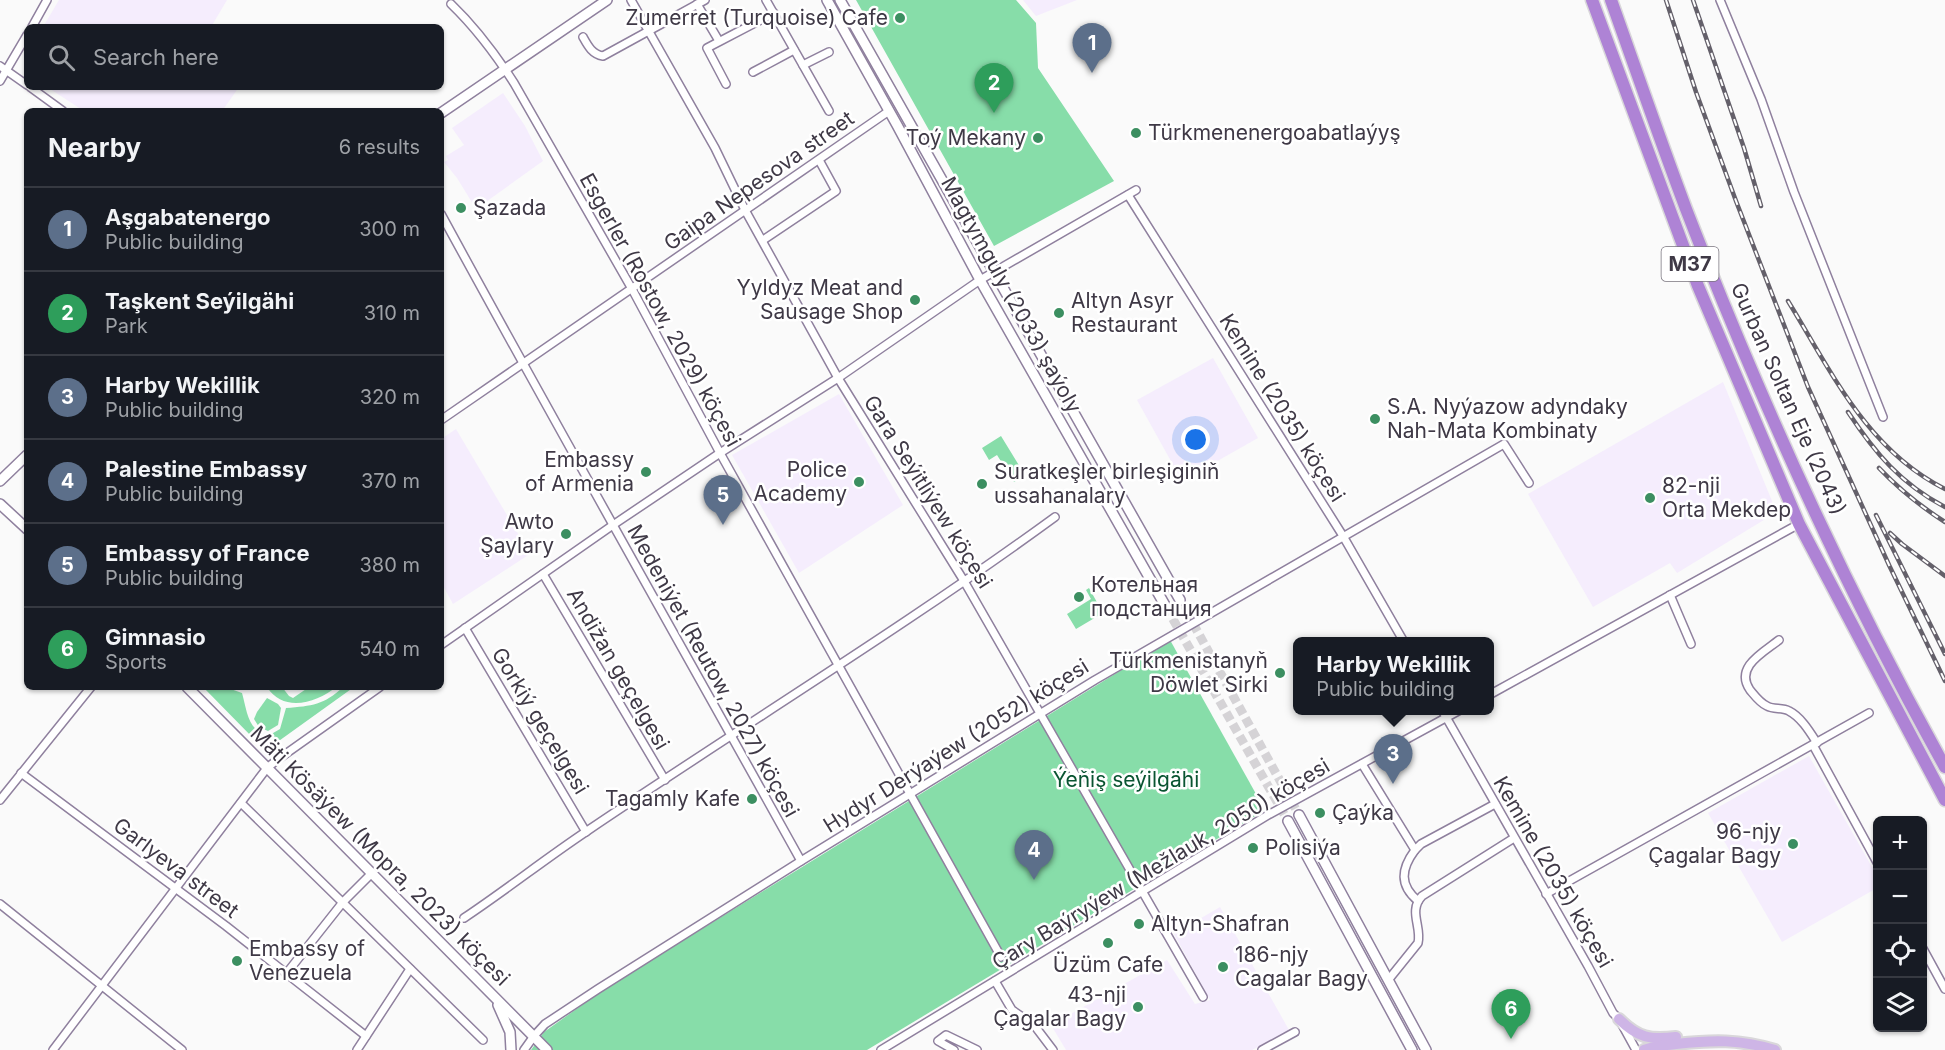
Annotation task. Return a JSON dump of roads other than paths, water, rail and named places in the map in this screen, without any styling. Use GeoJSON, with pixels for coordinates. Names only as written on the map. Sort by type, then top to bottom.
{"type":"FeatureCollection","features":[{"type":"Feature","properties":{"kind":"highway"},"geometry":{"type":"LineString","coordinates":[[1583,0],[1593,5]]}},
{"type":"Feature","properties":{"kind":"highway","name":"Gurban Soltan Eje (2043)"},"geometry":{"type":"LineString","coordinates":[[1613,3],[1694,227],[1807,495],[1909,703],[1945,767]]}},
{"type":"Feature","properties":{"kind":"highway","name":"Gurban Soltan Eje (2043)"},"geometry":{"type":"LineString","coordinates":[[1593,5],[1698,286],[1799,524],[1945,800]]}},
{"type":"Feature","properties":{"kind":"main road"},"geometry":{"type":"LineString","coordinates":[[444,110],[607,0]]}},
{"type":"Feature","properties":{"kind":"main road","name":"Magtymguly (2033) şaýoly"},"geometry":{"type":"LineString","coordinates":[[827,0],[980,280],[1166,607]]}},
{"type":"Feature","properties":{"kind":"main road","name":"Magtymguly (2033) şaýoly"},"geometry":{"type":"LineString","coordinates":[[840,0],[1180,600]]}},
{"type":"Feature","properties":{"kind":"main road"},"geometry":{"type":"LineString","coordinates":[[0,481],[24,458]]}},
{"type":"Feature","properties":{"kind":"main road"},"geometry":{"type":"LineString","coordinates":[[0,504],[24,526]]}},
{"type":"Feature","properties":{"kind":"main road","name":"Mäti Kösäýew (Mopra, 2023) köçesi"},"geometry":{"type":"LineString","coordinates":[[190,690],[547,1050]]}},
{"type":"Feature","properties":{"kind":"main road"},"geometry":{"type":"LineString","coordinates":[[1299,815],[1426,1050]]}},
{"type":"Feature","properties":{"kind":"main road"},"geometry":{"type":"LineString","coordinates":[[1288,821],[1412,1050]]}},
{"type":"Feature","properties":{"kind":"main road"},"geometry":{"type":"LineString","coordinates":[[486,988],[504,1016],[510,1032],[511,1050]]}},
{"type":"Feature","properties":{"kind":"main road"},"geometry":{"type":"LineString","coordinates":[[1619,1019],[1629,1030],[1652,1039],[1703,1034],[1720,1040],[1775,1050]]}},
{"type":"Feature","properties":{"kind":"main road"},"geometry":{"type":"LineString","coordinates":[[1644,1050],[1720,1040]]}},
{"type":"Feature","properties":{"kind":"street"},"geometry":{"type":"LineString","coordinates":[[34,24],[47,0]]}},
{"type":"Feature","properties":{"kind":"street","name":"Gara Seýitliýew köçesi"},"geometry":{"type":"LineString","coordinates":[[631,0],[716,148],[745,210],[838,378],[964,581],[1203,997]]}},
{"type":"Feature","properties":{"kind":"street"},"geometry":{"type":"LineString","coordinates":[[583,37],[591,50],[603,56],[705,0]]}},
{"type":"Feature","properties":{"kind":"street"},"geometry":{"type":"LineString","coordinates":[[767,0],[829,111]]}},
{"type":"Feature","properties":{"kind":"street"},"geometry":{"type":"LineString","coordinates":[[1720,0],[1761,99],[1794,192],[1883,417]]}},
{"type":"Feature","properties":{"kind":"street","name":"Esgerler (Rostow, 2029) köçesi"},"geometry":{"type":"LineString","coordinates":[[446,1],[464,17],[505,69],[632,289],[720,453],[1001,957]]}},
{"type":"Feature","properties":{"kind":"street"},"geometry":{"type":"LineString","coordinates":[[697,4],[719,40]]}},
{"type":"Feature","properties":{"kind":"street"},"geometry":{"type":"LineString","coordinates":[[726,84],[707,50],[708,46],[774,13]]}},
{"type":"Feature","properties":{"kind":"street"},"geometry":{"type":"LineString","coordinates":[[0,81],[3,68],[24,39]]}},
{"type":"Feature","properties":{"kind":"street"},"geometry":{"type":"LineString","coordinates":[[753,72],[794,50]]}},
{"type":"Feature","properties":{"kind":"street"},"geometry":{"type":"LineString","coordinates":[[803,65],[829,52]]}},
{"type":"Feature","properties":{"kind":"street"},"geometry":{"type":"LineString","coordinates":[[3,68],[24,83]]}},
{"type":"Feature","properties":{"kind":"street"},"geometry":{"type":"LineString","coordinates":[[34,90],[59,108]]}},
{"type":"Feature","properties":{"kind":"street","name":"Gaipa Nepesova street"},"geometry":{"type":"LineString","coordinates":[[444,418],[889,111]]}},
{"type":"Feature","properties":{"kind":"street"},"geometry":{"type":"LineString","coordinates":[[763,240],[836,191],[819,160]]}},
{"type":"Feature","properties":{"kind":"street"},"geometry":{"type":"LineString","coordinates":[[444,643],[613,525],[838,378],[980,280],[1136,190]]}},
{"type":"Feature","properties":{"kind":"street","name":"Kemine (2035) köçesi"},"geometry":{"type":"LineString","coordinates":[[1128,195],[1343,536],[1401,637]]}},
{"type":"Feature","properties":{"kind":"street","name":"Medeniýet (Reutow, 2027) köçesi"},"geometry":{"type":"LineString","coordinates":[[444,220],[801,861]]}},
{"type":"Feature","properties":{"kind":"street","name":"Hydyr Derýaýew (2052) köçesi"},"geometry":{"type":"LineString","coordinates":[[524,1050],[545,1024],[598,989],[1040,713],[1504,444],[1528,483]]}},
{"type":"Feature","properties":{"kind":"street"},"geometry":{"type":"LineString","coordinates":[[464,918],[586,832],[839,666],[1055,518]]}},
{"type":"Feature","properties":{"kind":"street"},"geometry":{"type":"LineString","coordinates":[[1494,692],[1799,524]]}},
{"type":"Feature","properties":{"kind":"street","name":"Andižan geçelgesi"},"geometry":{"type":"LineString","coordinates":[[543,574],[665,780]]}},
{"type":"Feature","properties":{"kind":"street"},"geometry":{"type":"LineString","coordinates":[[1670,595],[1691,644]]}},
{"type":"Feature","properties":{"kind":"street","name":"Gorkiý geçelgesi"},"geometry":{"type":"LineString","coordinates":[[465,628],[586,832]]}},
{"type":"Feature","properties":{"kind":"street"},"geometry":{"type":"LineString","coordinates":[[1779,640],[1753,660],[1746,671],[1745,680],[1763,704],[1770,708],[1788,710],[1810,731],[1873,854]]}},
{"type":"Feature","properties":{"kind":"street"},"geometry":{"type":"LineString","coordinates":[[0,800],[88,690]]}},
{"type":"Feature","properties":{"kind":"street"},"geometry":{"type":"LineString","coordinates":[[53,1050],[267,768],[376,690]]}},
{"type":"Feature","properties":{"kind":"street"},"geometry":{"type":"LineString","coordinates":[[1546,894],[1869,713]]}},
{"type":"Feature","properties":{"kind":"street","name":"Kemine (2035) köçesi"},"geometry":{"type":"LineString","coordinates":[[1444,715],[1636,1050]]}},
{"type":"Feature","properties":{"kind":"street","name":"Çary Baýryýew (Mežlauk, 2050) köçesi"},"geometry":{"type":"LineString","coordinates":[[881,1050],[1268,815],[1452,715]]}},
{"type":"Feature","properties":{"kind":"street"},"geometry":{"type":"LineString","coordinates":[[1362,764],[1415,850]]}},
{"type":"Feature","properties":{"kind":"street","name":"Garlyeva street"},"geometry":{"type":"LineString","coordinates":[[21,773],[226,926],[366,1036]]}},
{"type":"Feature","properties":{"kind":"street"},"geometry":{"type":"LineString","coordinates":[[241,803],[483,1040]]}},
{"type":"Feature","properties":{"kind":"street"},"geometry":{"type":"LineString","coordinates":[[1418,901],[1407,890],[1404,877],[1405,866],[1415,850],[1421,844],[1494,804]]}},
{"type":"Feature","properties":{"kind":"street"},"geometry":{"type":"LineString","coordinates":[[1389,979],[1418,943],[1415,913],[1422,896],[1514,838]]}},
{"type":"Feature","properties":{"kind":"street"},"geometry":{"type":"LineString","coordinates":[[286,974],[342,902],[372,873]]}},
{"type":"Feature","properties":{"kind":"street"},"geometry":{"type":"LineString","coordinates":[[0,903],[182,1050]]}},
{"type":"Feature","properties":{"kind":"street"},"geometry":{"type":"LineString","coordinates":[[1927,955],[1945,989]]}},
{"type":"Feature","properties":{"kind":"street"},"geometry":{"type":"LineString","coordinates":[[357,1050],[410,969]]}},
{"type":"Feature","properties":{"kind":"street"},"geometry":{"type":"LineString","coordinates":[[995,981],[1012,1010],[1034,1025],[1052,1050]]}},
{"type":"Feature","properties":{"kind":"street"},"geometry":{"type":"LineString","coordinates":[[1262,1050],[1295,1032]]}},
{"type":"Feature","properties":{"kind":"street"},"geometry":{"type":"LineString","coordinates":[[954,1050],[938,1041],[946,1035],[977,1050]]}},
{"type":"Feature","properties":{"kind":"tunnel"},"geometry":{"type":"LineString","coordinates":[[1180,600],[1299,815]]}},
{"type":"Feature","properties":{"kind":"tunnel"},"geometry":{"type":"LineString","coordinates":[[1166,607],[1288,821]]}},
{"type":"Feature","properties":{"kind":"railway"},"geometry":{"type":"LineString","coordinates":[[1666,0],[1696,92],[1808,387],[1945,681]]}},
{"type":"Feature","properties":{"kind":"railway"},"geometry":{"type":"LineString","coordinates":[[1693,0],[1744,148],[1761,206]]}},
{"type":"Feature","properties":{"kind":"railway"},"geometry":{"type":"LineString","coordinates":[[1788,301],[1836,381],[1872,431],[1918,473],[1945,489]]}},
{"type":"Feature","properties":{"kind":"railway"},"geometry":{"type":"LineString","coordinates":[[1848,412],[1868,441],[1902,478],[1945,507]]}},
{"type":"Feature","properties":{"kind":"railway"},"geometry":{"type":"LineString","coordinates":[[1879,468],[1910,497],[1945,522]]}},
{"type":"Feature","properties":{"kind":"railway"},"geometry":{"type":"LineString","coordinates":[[1876,515],[1945,654]]}},
{"type":"Feature","properties":{"kind":"railway"},"geometry":{"type":"LineString","coordinates":[[1890,533],[1945,576]]}},
{"type":"Feature","properties":{"kind":"place","name":"Zumerret (Turquoise) Cafe"},"geometry":{"type":"Point","coordinates":[900,18]}},
{"type":"Feature","properties":{"kind":"place","name":"Aşgabatenergo"},"geometry":{"type":"Point","coordinates":[1092,73]}},
{"type":"Feature","properties":{"kind":"place","name":"Taşkent Seýilgähi"},"geometry":{"type":"Point","coordinates":[994,113]}},
{"type":"Feature","properties":{"kind":"place","name":"Türkmenenergoabatlaýyş"},"geometry":{"type":"Point","coordinates":[1136,133]}},
{"type":"Feature","properties":{"kind":"place","name":"Toý Mekany"},"geometry":{"type":"Point","coordinates":[1038,138]}},
{"type":"Feature","properties":{"kind":"place","name":"Şazada"},"geometry":{"type":"Point","coordinates":[461,208]}},
{"type":"Feature","properties":{"kind":"place","name":"Yyldyz Meat and Sausage Shop"},"geometry":{"type":"Point","coordinates":[915,300]}},
{"type":"Feature","properties":{"kind":"place","name":"Altyn Asyr Restaurant"},"geometry":{"type":"Point","coordinates":[1059,313]}},
{"type":"Feature","properties":{"kind":"place","name":"S.A. Nyýazow adyndaky Nah-Mata Kombinaty"},"geometry":{"type":"Point","coordinates":[1375,419]}},
{"type":"Feature","properties":{"kind":"place","name":"Embassy of Armenia"},"geometry":{"type":"Point","coordinates":[646,472]}},
{"type":"Feature","properties":{"kind":"place","name":"Police Academy"},"geometry":{"type":"Point","coordinates":[859,482]}},
{"type":"Feature","properties":{"kind":"place","name":"Suratkeşler birleşiginiň ussahanalary"},"geometry":{"type":"Point","coordinates":[982,484]}},
{"type":"Feature","properties":{"kind":"place","name":"82-nji Orta Mekdep"},"geometry":{"type":"Point","coordinates":[1650,498]}},
{"type":"Feature","properties":{"kind":"place","name":"Embassy of France"},"geometry":{"type":"Point","coordinates":[723,525]}},
{"type":"Feature","properties":{"kind":"place","name":"Awto Şaylary"},"geometry":{"type":"Point","coordinates":[566,534]}},
{"type":"Feature","properties":{"kind":"place","name":"Котельная подстанция"},"geometry":{"type":"Point","coordinates":[1079,597]}},
{"type":"Feature","properties":{"kind":"place","name":"Türkmenistanyň Döwlet Sirki"},"geometry":{"type":"Point","coordinates":[1280,673]}},
{"type":"Feature","properties":{"kind":"place","name":"Harby Wekillik"},"geometry":{"type":"Point","coordinates":[1393,784]}},
{"type":"Feature","properties":{"kind":"place","name":"Tagamly Kafe"},"geometry":{"type":"Point","coordinates":[752,799]}},
{"type":"Feature","properties":{"kind":"place","name":"Çaýka"},"geometry":{"type":"Point","coordinates":[1320,813]}},
{"type":"Feature","properties":{"kind":"place","name":"96-njy Çagalar Bagy"},"geometry":{"type":"Point","coordinates":[1793,844]}},
{"type":"Feature","properties":{"kind":"place","name":"Polisiýa"},"geometry":{"type":"Point","coordinates":[1253,848]}},
{"type":"Feature","properties":{"kind":"place","name":"Palestine Embassy"},"geometry":{"type":"Point","coordinates":[1034,880]}},
{"type":"Feature","properties":{"kind":"place","name":"Altyn-Shafran"},"geometry":{"type":"Point","coordinates":[1139,924]}},
{"type":"Feature","properties":{"kind":"place","name":"Üzüm Cafe"},"geometry":{"type":"Point","coordinates":[1108,943]}},
{"type":"Feature","properties":{"kind":"place","name":"Embassy of Venezuela"},"geometry":{"type":"Point","coordinates":[237,961]}},
{"type":"Feature","properties":{"kind":"place","name":"186-njy Cagalar Bagy"},"geometry":{"type":"Point","coordinates":[1223,967]}},
{"type":"Feature","properties":{"kind":"place","name":"43-nji Çagalar Bagy"},"geometry":{"type":"Point","coordinates":[1138,1007]}},
{"type":"Feature","properties":{"kind":"place","name":"Gimnasio"},"geometry":{"type":"Point","coordinates":[1511,1039]}},
{"type":"Feature","properties":{"kind":"park label","name":"Ýeňiş seýilgähi"},"geometry":{"type":"Point","coordinates":[1126,780]}}]}
